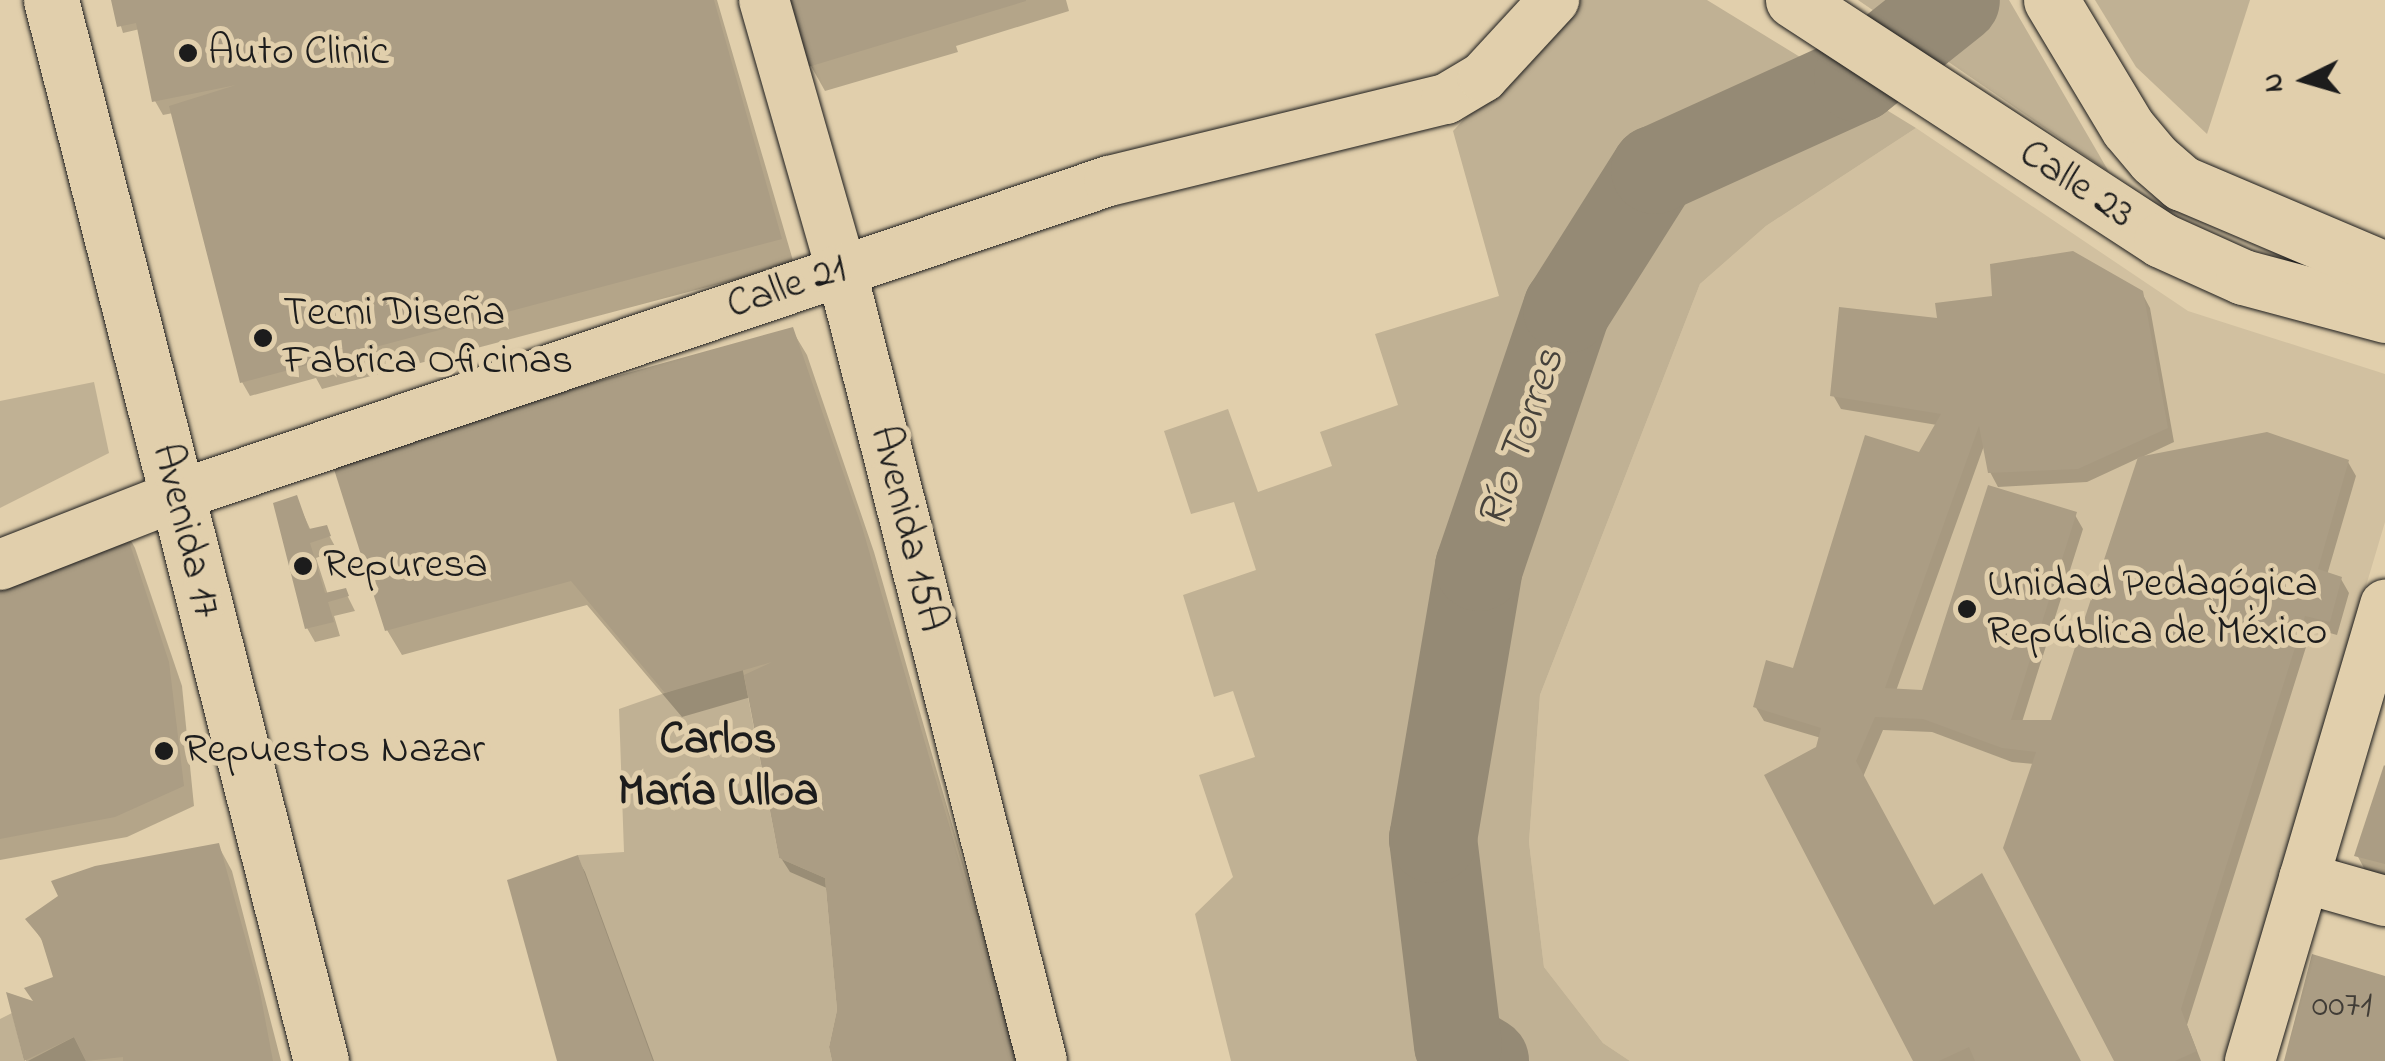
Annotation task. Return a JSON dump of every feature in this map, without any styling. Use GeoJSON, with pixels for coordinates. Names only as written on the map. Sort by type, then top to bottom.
{"type":"FeatureCollection","features":[{"type":"Feature","properties":{"kind":"main road","name":"Avenida 17"},"geometry":{"type":"LineString","coordinates":[[51,0],[320,1061]]}},
{"type":"Feature","properties":{"kind":"main road","name":"Calle 23"},"geometry":{"type":"LineString","coordinates":[[1793,0],[2161,240],[2244,277],[2385,315]]}},
{"type":"Feature","properties":{"kind":"main road","name":"Calle 23"},"geometry":{"type":"LineString","coordinates":[[2051,0],[2128,128],[2154,159],[2182,183],[2385,269]]}},
{"type":"Feature","properties":{"kind":"street","name":"Avenida 15A"},"geometry":{"type":"LineString","coordinates":[[764,0],[842,269],[1042,1061]]}},
{"type":"Feature","properties":{"kind":"street","name":"Calle 21"},"geometry":{"type":"LineString","coordinates":[[0,566],[176,496],[1109,181],[1446,99],[1483,77],[1554,0]]}},
{"type":"Feature","properties":{"kind":"street"},"geometry":{"type":"LineString","coordinates":[[2250,1061],[2385,606]]}},
{"type":"Feature","properties":{"kind":"street"},"geometry":{"type":"LineString","coordinates":[[2304,878],[2385,901]]}},
{"type":"Feature","properties":{"kind":"shaded area"},"geometry":{"type":"Polygon","coordinates":[[[1576,0],[1707,0],[1916,128],[1766,226],[1700,284],[1540,695],[1529,842],[1544,967],[1603,1043],[1630,1061],[1231,1061],[1195,914],[1233,877],[1199,775],[1255,757],[1233,691],[1214,697],[1183,595],[1256,570],[1234,502],[1191,514],[1164,431],[1228,409],[1258,492],[1332,466],[1320,432],[1398,405],[1375,334],[1499,296],[1453,131],[1576,0]]]}},
{"type":"Feature","properties":{"kind":"shaded area"},"geometry":{"type":"Polygon","coordinates":[[[1858,0],[2009,0],[2109,172],[1858,0]]]}},
{"type":"Feature","properties":{"kind":"shaded area"},"geometry":{"type":"Polygon","coordinates":[[[2095,0],[2250,0],[2207,134],[2136,67],[2095,0]]]}},
{"type":"Feature","properties":{"kind":"shaded area","name":"Unidad Pedagógica República de México"},"geometry":{"type":"Polygon","coordinates":[[[1916,128],[2188,311],[2385,374],[2385,522],[2225,1061],[1630,1061],[1603,1043],[1544,967],[1529,842],[1540,695],[1700,284],[1766,226],[1916,128]]]}},
{"type":"Feature","properties":{"kind":"shaded area"},"geometry":{"type":"Polygon","coordinates":[[[94,382],[109,453],[0,508],[0,401],[94,382]]]}},
{"type":"Feature","properties":{"kind":"shaded area"},"geometry":{"type":"Polygon","coordinates":[[[742,666],[779,858],[825,878],[837,1010],[829,1047],[832,1061],[651,1061],[622,990],[578,855],[624,852],[619,709],[742,666]]]}},
{"type":"Feature","properties":{"kind":"shaded area"},"geometry":{"type":"Polygon","coordinates":[[[12,1013],[24,1061],[0,1061],[0,1019],[12,1013]]]}},
{"type":"Feature","properties":{"kind":"shaded area"},"geometry":{"type":"Polygon","coordinates":[[[74,1037],[86,1061],[28,1061],[74,1037]]]}},
{"type":"Feature","properties":{"kind":"building"},"geometry":{"type":"Polygon","coordinates":[[[111,0],[714,0],[782,239],[240,383],[169,106],[236,85],[152,102],[136,23],[117,27],[111,0]]]}},
{"type":"Feature","properties":{"kind":"building"},"geometry":{"type":"Polygon","coordinates":[[[789,0],[1026,0],[1026,1],[808,67],[789,0]]]}},
{"type":"Feature","properties":{"kind":"building"},"geometry":{"type":"Polygon","coordinates":[[[2073,251],[2143,291],[2168,428],[2078,469],[1988,473],[1979,426],[1885,688],[1922,690],[1988,485],[2077,512],[2011,720],[2051,720],[2138,457],[2267,432],[2349,460],[2318,569],[2342,577],[2330,622],[2305,616],[2181,1009],[2197,1051],[2175,1061],[2114,1061],[2003,848],[2036,752],[2002,748],[1923,719],[1875,717],[1856,761],[1934,905],[1982,873],[2081,1061],[1975,1061],[1969,1047],[1939,1061],[1913,1061],[1764,775],[1816,747],[1821,728],[1753,707],[1766,660],[1793,668],[1865,435],[1919,452],[1941,414],[1830,396],[1839,307],[1937,318],[1935,303],[1992,296],[1990,264],[2073,251]]]}},
{"type":"Feature","properties":{"kind":"building"},"geometry":{"type":"Polygon","coordinates":[[[793,327],[862,527],[1018,1061],[832,1061],[829,1047],[837,1010],[825,878],[779,858],[744,675],[772,662],[665,693],[571,581],[385,631],[327,447],[523,402],[793,327]]]}},
{"type":"Feature","properties":{"kind":"building","name":"Repuresa"},"geometry":{"type":"Polygon","coordinates":[[[297,495],[309,529],[327,525],[331,536],[310,543],[325,593],[346,588],[349,596],[328,602],[334,622],[305,629],[273,503],[297,495]]]}},
{"type":"Feature","properties":{"kind":"building"},"geometry":{"type":"Polygon","coordinates":[[[122,520],[169,662],[184,786],[115,817],[0,839],[0,577],[122,520]]]}},
{"type":"Feature","properties":{"kind":"building"},"geometry":{"type":"Polygon","coordinates":[[[2385,766],[2385,864],[2354,856],[2385,766]]]}},
{"type":"Feature","properties":{"kind":"building"},"geometry":{"type":"Polygon","coordinates":[[[219,843],[259,987],[273,1061],[123,1061],[123,1057],[86,1061],[74,1037],[24,1061],[6,992],[33,1001],[24,988],[53,977],[41,938],[25,919],[58,896],[51,881],[95,866],[219,843]]]}},
{"type":"Feature","properties":{"kind":"building"},"geometry":{"type":"Polygon","coordinates":[[[578,855],[653,1061],[557,1061],[507,880],[578,855]]]}},
{"type":"Feature","properties":{"kind":"building"},"geometry":{"type":"Polygon","coordinates":[[[2312,954],[2385,976],[2385,1061],[2284,1061],[2312,954]]]}},
{"type":"Feature","properties":{"kind":"waterway","name":"Río Torres"},"geometry":{"type":"LineString","coordinates":[[1485,1061],[1458,1045],[1433,839],[1479,567],[1567,309],[1655,170],[1858,78],[1956,0]]}},
{"type":"Feature","properties":{"kind":"place","name":"Auto Clinic"},"geometry":{"type":"Point","coordinates":[188,53]}},
{"type":"Feature","properties":{"kind":"place","name":"Tecni Diseña Fabrica Oficinas"},"geometry":{"type":"Point","coordinates":[263,338]}},
{"type":"Feature","properties":{"kind":"place","name":"Repuresa"},"geometry":{"type":"Point","coordinates":[303,566]}},
{"type":"Feature","properties":{"kind":"place","name":"Unidad Pedagógica República de México"},"geometry":{"type":"Point","coordinates":[1967,609]}},
{"type":"Feature","properties":{"kind":"place","name":"Repuestos Nazar"},"geometry":{"type":"Point","coordinates":[164,751]}},
{"type":"Feature","properties":{"kind":"district","name":"Carlos María Ulloa"},"geometry":{"type":"Point","coordinates":[718,768]}}]}
